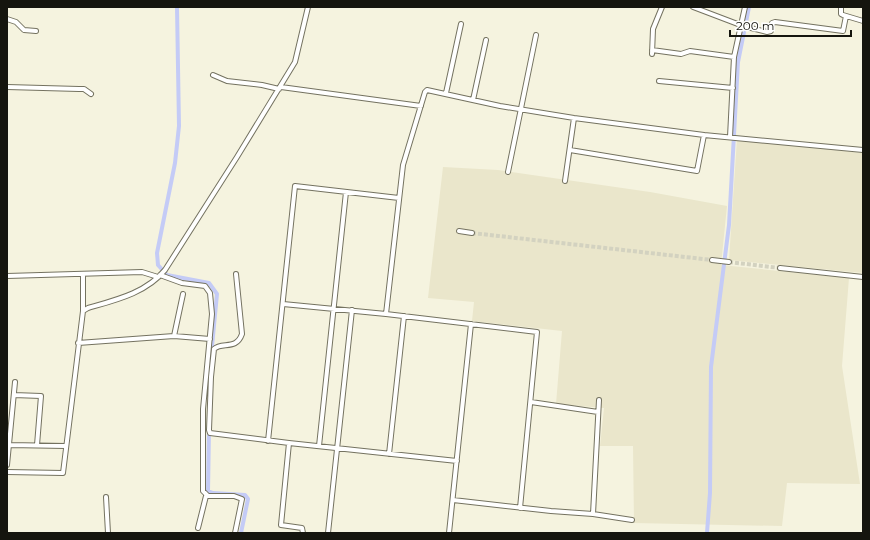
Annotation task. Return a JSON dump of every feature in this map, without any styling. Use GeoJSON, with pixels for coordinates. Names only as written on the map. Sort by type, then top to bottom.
{"type":"FeatureCollection","features":[{"type":"Feature","properties":{"kind":"street"},"geometry":{"type":"LineString","coordinates":[[83,311],[88,308],[124,298],[160,275],[165,270],[280,88],[297,55],[308,7]]}},
{"type":"Feature","properties":{"kind":"street"},"geometry":{"type":"LineString","coordinates":[[662,7],[653,29],[652,52],[681,54],[690,51],[734,57]]}},
{"type":"Feature","properties":{"kind":"street"},"geometry":{"type":"LineString","coordinates":[[692,7],[744,27],[769,32],[772,23],[776,22],[843,31],[846,16]]}},
{"type":"Feature","properties":{"kind":"street"},"geometry":{"type":"LineString","coordinates":[[733,137],[734,57],[744,27],[745,7]]}},
{"type":"Feature","properties":{"kind":"street"},"geometry":{"type":"LineString","coordinates":[[840,7],[841,14],[863,21]]}},
{"type":"Feature","properties":{"kind":"street"},"geometry":{"type":"LineString","coordinates":[[7,20],[16,22],[24,30],[36,31]]}},
{"type":"Feature","properties":{"kind":"street"},"geometry":{"type":"LineString","coordinates":[[446,93],[461,24]]}},
{"type":"Feature","properties":{"kind":"street"},"geometry":{"type":"LineString","coordinates":[[508,172],[536,36]]}},
{"type":"Feature","properties":{"kind":"street"},"geometry":{"type":"LineString","coordinates":[[473,100],[486,40]]}},
{"type":"Feature","properties":{"kind":"street"},"geometry":{"type":"LineString","coordinates":[[213,75],[227,81],[421,106]]}},
{"type":"Feature","properties":{"kind":"street"},"geometry":{"type":"LineString","coordinates":[[659,81],[733,88]]}},
{"type":"Feature","properties":{"kind":"street"},"geometry":{"type":"LineString","coordinates":[[7,87],[79,88],[84,89],[91,94]]}},
{"type":"Feature","properties":{"kind":"street"},"geometry":{"type":"LineString","coordinates":[[386,314],[398,198],[403,165],[426,91],[446,93],[520,110],[574,118],[704,135],[863,150]]}},
{"type":"Feature","properties":{"kind":"street"},"geometry":{"type":"LineString","coordinates":[[565,181],[574,118]]}},
{"type":"Feature","properties":{"kind":"street"},"geometry":{"type":"LineString","coordinates":[[570,150],[697,171],[704,135]]}},
{"type":"Feature","properties":{"kind":"street"},"geometry":{"type":"LineString","coordinates":[[268,441],[295,186],[398,198]]}},
{"type":"Feature","properties":{"kind":"street"},"geometry":{"type":"LineString","coordinates":[[319,446],[346,192]]}},
{"type":"Feature","properties":{"kind":"street"},"geometry":{"type":"LineString","coordinates":[[459,231],[472,232]]}},
{"type":"Feature","properties":{"kind":"street"},"geometry":{"type":"LineString","coordinates":[[712,260],[727,262]]}},
{"type":"Feature","properties":{"kind":"street"},"geometry":{"type":"LineString","coordinates":[[780,268],[863,277]]}},
{"type":"Feature","properties":{"kind":"street"},"geometry":{"type":"LineString","coordinates":[[7,276],[147,272],[182,283],[207,286],[212,299],[204,409],[203,484],[204,493],[206,496],[198,528]]}},
{"type":"Feature","properties":{"kind":"street"},"geometry":{"type":"LineString","coordinates":[[236,274],[242,334],[239,340],[233,345],[217,347],[214,349],[210,399],[210,433],[268,441],[457,461]]}},
{"type":"Feature","properties":{"kind":"street"},"geometry":{"type":"LineString","coordinates":[[7,472],[63,474],[83,311],[84,275]]}},
{"type":"Feature","properties":{"kind":"street"},"geometry":{"type":"LineString","coordinates":[[174,336],[183,294]]}},
{"type":"Feature","properties":{"kind":"street"},"geometry":{"type":"LineString","coordinates":[[283,304],[352,310],[537,332],[520,508]]}},
{"type":"Feature","properties":{"kind":"street"},"geometry":{"type":"LineString","coordinates":[[328,533],[352,310]]}},
{"type":"Feature","properties":{"kind":"street"},"geometry":{"type":"LineString","coordinates":[[389,454],[404,316]]}},
{"type":"Feature","properties":{"kind":"street"},"geometry":{"type":"LineString","coordinates":[[449,533],[471,324]]}},
{"type":"Feature","properties":{"kind":"street"},"geometry":{"type":"LineString","coordinates":[[78,343],[174,336],[210,339]]}},
{"type":"Feature","properties":{"kind":"street"},"geometry":{"type":"LineString","coordinates":[[7,465],[15,382]]}},
{"type":"Feature","properties":{"kind":"street"},"geometry":{"type":"LineString","coordinates":[[14,394],[41,396],[38,445]]}},
{"type":"Feature","properties":{"kind":"street"},"geometry":{"type":"LineString","coordinates":[[593,514],[599,400]]}},
{"type":"Feature","properties":{"kind":"street"},"geometry":{"type":"LineString","coordinates":[[531,402],[598,412]]}},
{"type":"Feature","properties":{"kind":"street"},"geometry":{"type":"LineString","coordinates":[[289,443],[281,525],[302,528],[304,533]]}},
{"type":"Feature","properties":{"kind":"street"},"geometry":{"type":"LineString","coordinates":[[9,445],[66,446]]}},
{"type":"Feature","properties":{"kind":"street"},"geometry":{"type":"LineString","coordinates":[[206,496],[234,496],[242,499],[235,533]]}},
{"type":"Feature","properties":{"kind":"street"},"geometry":{"type":"LineString","coordinates":[[106,497],[108,533]]}},
{"type":"Feature","properties":{"kind":"street"},"geometry":{"type":"LineString","coordinates":[[453,500],[520,508],[593,514],[632,520]]}},
{"type":"Feature","properties":{"kind":"shaded area"},"geometry":{"type":"Polygon","coordinates":[[[737,139],[863,153],[863,273],[729,260],[737,139]]]}},
{"type":"Feature","properties":{"kind":"shaded area"},"geometry":{"type":"Polygon","coordinates":[[[443,167],[498,170],[650,192],[727,206],[721,265],[849,278],[842,366],[860,484],[787,483],[782,526],[634,523],[633,446],[600,446],[604,408],[556,404],[562,331],[472,321],[474,302],[428,298],[443,167]]]}},
{"type":"Feature","properties":{"kind":"waterway"},"geometry":{"type":"LineString","coordinates":[[177,7],[179,126],[175,163],[157,253],[158,265],[167,275],[209,283],[217,294],[210,367]]}},
{"type":"Feature","properties":{"kind":"waterway"},"geometry":{"type":"LineString","coordinates":[[707,533],[710,493],[711,367],[729,225],[738,62],[749,7]]}},
{"type":"Feature","properties":{"kind":"waterway"},"geometry":{"type":"LineString","coordinates":[[209,430],[208,491],[213,493],[245,495],[248,499],[241,533]]}},
{"type":"Feature","properties":{"kind":"tunnel"},"geometry":{"type":"LineString","coordinates":[[472,233],[712,260]]}},
{"type":"Feature","properties":{"kind":"tunnel"},"geometry":{"type":"LineString","coordinates":[[729,262],[780,268]]}}]}
